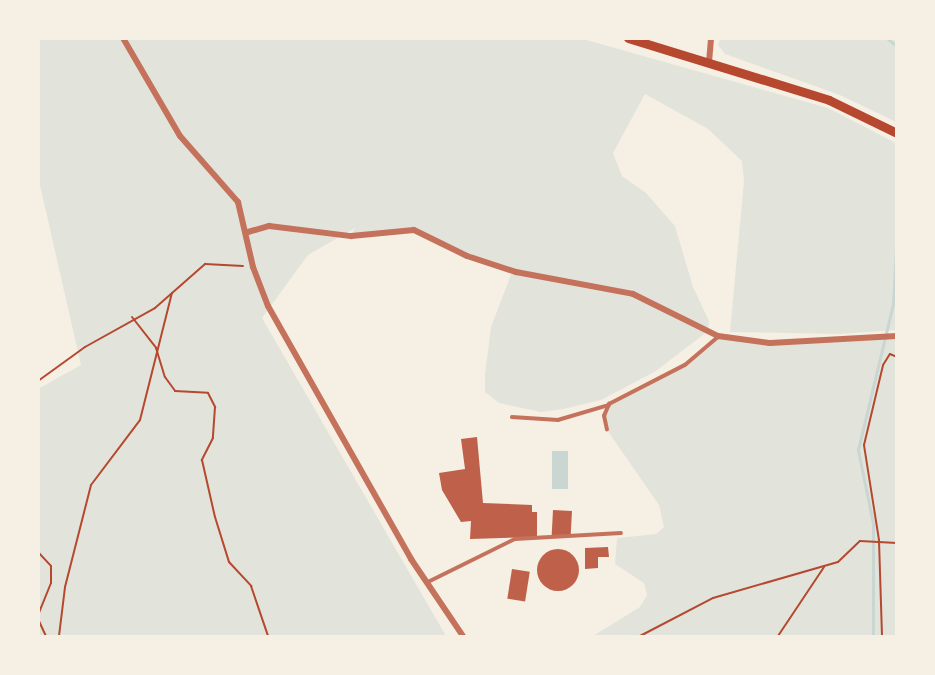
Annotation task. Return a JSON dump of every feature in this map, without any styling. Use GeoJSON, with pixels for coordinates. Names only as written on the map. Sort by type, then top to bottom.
{"type":"FeatureCollection","features":[{"type":"Feature","properties":{"kind":"main road"},"geometry":{"type":"LineString","coordinates":[[628,38],[841,104],[893,131]]}},
{"type":"Feature","properties":{"kind":"street"},"geometry":{"type":"LineString","coordinates":[[123,38],[180,136],[237,202],[248,232],[253,267],[296,357],[426,583],[463,636]]}},
{"type":"Feature","properties":{"kind":"street"},"geometry":{"type":"LineString","coordinates":[[709,62],[711,38]]}},
{"type":"Feature","properties":{"kind":"street"},"geometry":{"type":"LineString","coordinates":[[248,232],[269,226],[351,236],[414,230],[467,256],[516,272],[633,295],[718,337],[770,342],[897,336]]}},
{"type":"Feature","properties":{"kind":"lane"},"geometry":{"type":"LineString","coordinates":[[512,417],[558,420],[609,404],[685,365],[718,337]]}},
{"type":"Feature","properties":{"kind":"lane"},"geometry":{"type":"LineString","coordinates":[[607,430],[604,416],[609,404]]}},
{"type":"Feature","properties":{"kind":"lane"},"geometry":{"type":"LineString","coordinates":[[426,583],[515,539],[621,533]]}},
{"type":"Feature","properties":{"kind":"path"},"geometry":{"type":"LineString","coordinates":[[38,381],[132,317],[155,308],[205,264],[253,267]]}},
{"type":"Feature","properties":{"kind":"path"},"geometry":{"type":"LineString","coordinates":[[59,636],[65,587],[91,485],[140,419],[172,293]]}},
{"type":"Feature","properties":{"kind":"path"},"geometry":{"type":"LineString","coordinates":[[132,317],[156,348],[165,377],[175,391],[208,393],[215,407],[213,438],[202,460],[215,517],[229,562],[251,586],[268,636]]}},
{"type":"Feature","properties":{"kind":"path"},"geometry":{"type":"LineString","coordinates":[[882,636],[879,540],[864,445],[883,365],[890,354],[897,357]]}},
{"type":"Feature","properties":{"kind":"path"},"geometry":{"type":"LineString","coordinates":[[640,636],[713,598],[825,566],[868,541],[897,543]]}},
{"type":"Feature","properties":{"kind":"path"},"geometry":{"type":"LineString","coordinates":[[38,552],[51,566],[51,583],[38,617],[46,636]]}},
{"type":"Feature","properties":{"kind":"path"},"geometry":{"type":"LineString","coordinates":[[778,636],[825,566]]}},
{"type":"Feature","properties":{"kind":"shaded area"},"geometry":{"type":"Polygon","coordinates":[[[39,39],[583,39],[828,108],[896,143],[896,330],[839,334],[730,332],[744,181],[742,161],[708,129],[645,94],[613,153],[622,176],[646,193],[675,226],[693,287],[709,321],[708,331],[656,371],[601,400],[563,409],[541,412],[499,403],[485,392],[485,374],[491,327],[512,272],[414,230],[351,236],[355,228],[308,255],[262,318],[446,636],[39,636],[38,389],[81,365],[39,181],[39,39]]]}},
{"type":"Feature","properties":{"kind":"shaded area"},"geometry":{"type":"Polygon","coordinates":[[[720,39],[896,39],[896,122],[840,95],[725,54],[718,45],[720,39]]]}},
{"type":"Feature","properties":{"kind":"shaded area"},"geometry":{"type":"Polygon","coordinates":[[[718,336],[770,343],[896,336],[896,636],[593,636],[640,607],[647,595],[644,583],[615,564],[617,538],[656,534],[664,527],[659,505],[607,430],[604,416],[609,404],[685,365],[718,336]]]}},
{"type":"Feature","properties":{"kind":"shaded area"},"geometry":{"type":"Polygon","coordinates":[[[552,451],[568,451],[568,489],[552,489],[552,451]]]}},
{"type":"Feature","properties":{"kind":"building"},"geometry":{"type":"Polygon","coordinates":[[[477,437],[483,503],[532,505],[532,512],[537,512],[537,537],[470,539],[471,521],[461,522],[442,490],[439,473],[465,469],[461,439],[477,437]]]}},
{"type":"Feature","properties":{"kind":"building"},"geometry":{"type":"Polygon","coordinates":[[[553,510],[572,511],[571,537],[552,536],[553,510]]]}},
{"type":"Feature","properties":{"kind":"building"},"geometry":{"type":"Polygon","coordinates":[[[608,547],[609,557],[598,557],[598,568],[585,569],[585,548],[608,547]]]}},
{"type":"Feature","properties":{"kind":"building"},"geometry":{"type":"Polygon","coordinates":[[[558,549],[573,555],[579,570],[573,585],[558,591],[543,585],[537,570],[543,555],[558,549]]]}},
{"type":"Feature","properties":{"kind":"building"},"geometry":{"type":"Polygon","coordinates":[[[512,569],[530,572],[525,601],[507,599],[512,569]]]}},
{"type":"Feature","properties":{"kind":"waterway"},"geometry":{"type":"LineString","coordinates":[[887,38],[897,46]]}},
{"type":"Feature","properties":{"kind":"waterway"},"geometry":{"type":"LineString","coordinates":[[873,636],[873,524],[858,450],[893,304],[897,232]]}}]}
